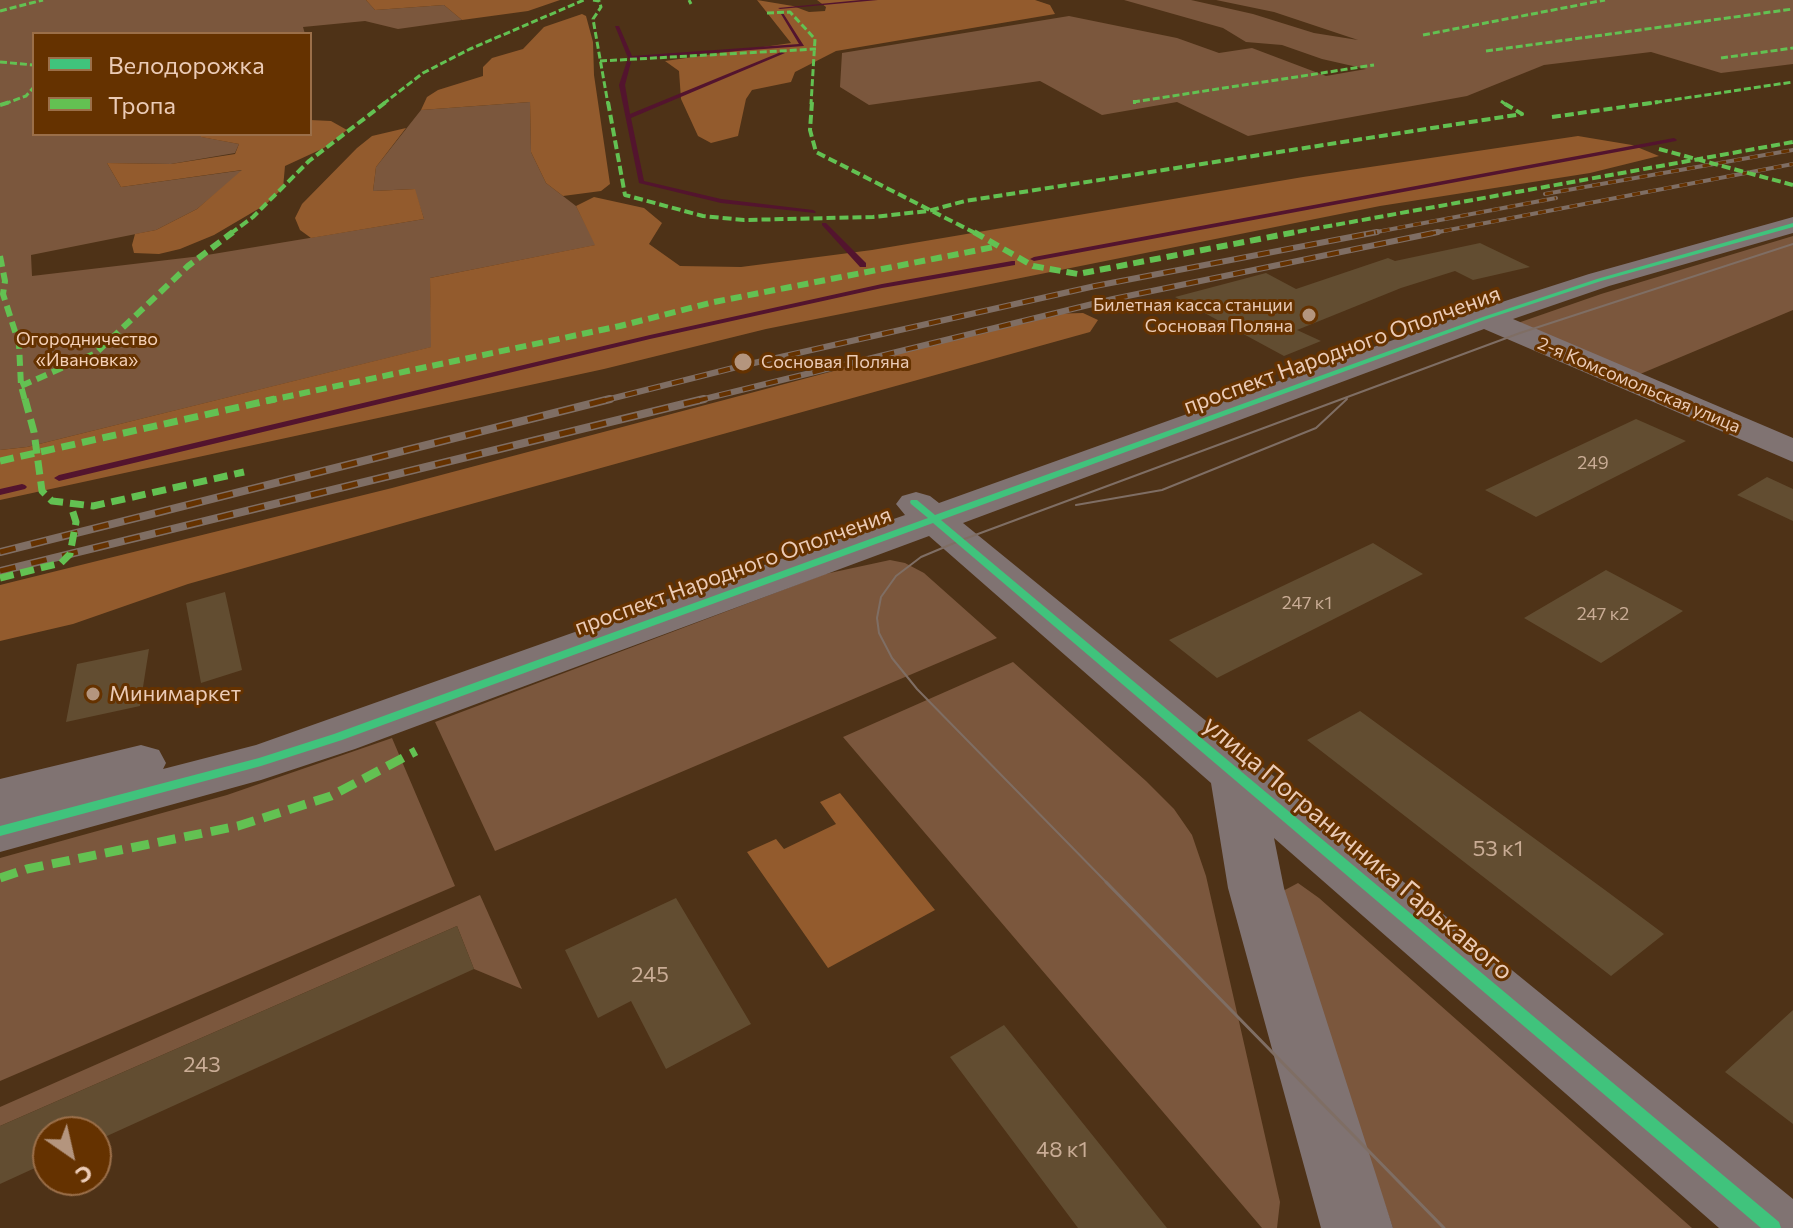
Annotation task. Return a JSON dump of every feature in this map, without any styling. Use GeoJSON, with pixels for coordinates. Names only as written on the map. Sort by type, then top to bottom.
{"type":"FeatureCollection","features":[{"type":"Feature","properties":{"kind":"street","name":"проспект Народного Ополчения"},"geometry":{"type":"LineString","coordinates":[[0,831],[261,762],[338,737],[924,511],[1578,271],[1793,211]]}},
{"type":"Feature","properties":{"kind":"street","name":"проспект Народного Ополчения"},"geometry":{"type":"LineString","coordinates":[[0,798],[223,742],[315,715],[1614,275],[1793,225]]}},
{"type":"Feature","properties":{"kind":"street","name":"2-я Комсомольская улица"},"geometry":{"type":"LineString","coordinates":[[1485,318],[1793,451]]}},
{"type":"Feature","properties":{"kind":"street","name":"улица Пограничника Гарькавого"},"geometry":{"type":"LineString","coordinates":[[924,511],[1773,1228]]}},
{"type":"Feature","properties":{"kind":"street"},"geometry":{"type":"LineString","coordinates":[[1235,773],[1256,888],[1357,1228]]}},
{"type":"Feature","properties":{"kind":"green space","name":"Огородничество «Ивановка»"},"geometry":{"type":"Polygon","coordinates":[[[0,0],[366,0],[375,10],[444,5],[462,20],[398,29],[365,21],[303,27],[304,32],[32,32],[32,136],[202,136],[239,144],[235,153],[171,164],[107,163],[121,187],[244,170],[197,209],[156,230],[31,255],[32,276],[201,256],[424,219],[414,189],[373,191],[376,167],[421,110],[530,102],[531,152],[546,183],[576,206],[596,245],[430,278],[432,347],[27,447],[0,450],[0,0]]]}},
{"type":"Feature","properties":{"kind":"green space"},"geometry":{"type":"Polygon","coordinates":[[[1124,0],[1191,0],[1253,14],[1314,33],[1358,40],[1274,12],[1216,0],[1793,0],[1793,64],[1721,73],[1651,52],[1544,65],[1467,96],[1248,136],[1177,102],[1102,115],[1040,81],[869,105],[840,87],[842,53],[1069,16],[1177,38],[1219,53],[1252,48],[1326,76],[1366,69],[1322,59],[1282,45],[1246,42],[1223,28],[1124,0]]]}},
{"type":"Feature","properties":{"kind":"green space"},"geometry":{"type":"Polygon","coordinates":[[[1793,236],[1793,310],[1633,377],[1512,325],[1601,294],[1793,236]]]}},
{"type":"Feature","properties":{"kind":"green space"},"geometry":{"type":"Polygon","coordinates":[[[890,560],[905,563],[924,573],[997,638],[495,851],[435,722],[825,574],[890,560]]]}},
{"type":"Feature","properties":{"kind":"green space"},"geometry":{"type":"Polygon","coordinates":[[[1013,662],[1146,781],[1174,809],[1192,835],[1206,876],[1280,1202],[1277,1228],[1262,1228],[843,737],[1013,662]]]}},
{"type":"Feature","properties":{"kind":"green space"},"geometry":{"type":"Polygon","coordinates":[[[392,738],[455,886],[0,1081],[0,858],[227,795],[392,738]]]}},
{"type":"Feature","properties":{"kind":"green space"},"geometry":{"type":"Polygon","coordinates":[[[1298,883],[1319,898],[1692,1228],[1393,1228],[1281,907],[1283,891],[1298,883]]]}},
{"type":"Feature","properties":{"kind":"green space"},"geometry":{"type":"Polygon","coordinates":[[[480,895],[522,989],[474,969],[457,926],[0,1126],[0,1107],[480,895]]]}},
{"type":"Feature","properties":{"kind":"shaded area"},"geometry":{"type":"Polygon","coordinates":[[[366,0],[560,0],[528,11],[462,20],[444,5],[375,10],[366,0]]]}},
{"type":"Feature","properties":{"kind":"shaded area"},"geometry":{"type":"Polygon","coordinates":[[[757,0],[809,12],[825,11],[826,7],[817,0],[1035,0],[1050,5],[1055,14],[836,51],[795,72],[791,82],[752,90],[746,99],[738,136],[711,143],[698,136],[681,99],[679,71],[665,61],[791,43],[757,0]]]}},
{"type":"Feature","properties":{"kind":"shaded area"},"geometry":{"type":"Polygon","coordinates":[[[582,14],[586,16],[593,42],[594,75],[610,184],[601,191],[563,196],[546,183],[531,152],[530,102],[421,110],[427,97],[438,90],[483,76],[483,67],[492,58],[523,49],[544,27],[582,14]]]}},
{"type":"Feature","properties":{"kind":"shaded area"},"geometry":{"type":"Polygon","coordinates":[[[312,120],[331,121],[347,130],[324,148],[285,166],[283,188],[265,205],[214,235],[159,254],[134,253],[132,245],[135,234],[156,230],[197,209],[242,170],[121,187],[107,163],[171,164],[235,154],[239,144],[201,137],[312,136],[312,120]]]}},
{"type":"Feature","properties":{"kind":"shaded area"},"geometry":{"type":"Polygon","coordinates":[[[406,128],[376,167],[373,191],[415,189],[424,219],[311,238],[300,230],[295,218],[302,204],[357,148],[372,136],[406,128]]]}},
{"type":"Feature","properties":{"kind":"shaded area"},"geometry":{"type":"Polygon","coordinates":[[[1578,136],[1632,145],[1659,156],[1590,173],[1380,206],[766,329],[604,369],[0,500],[0,450],[27,447],[431,347],[430,278],[595,245],[576,206],[594,197],[644,208],[662,223],[649,244],[680,266],[741,267],[872,250],[1303,177],[1578,136]]]}},
{"type":"Feature","properties":{"kind":"shaded area"},"geometry":{"type":"Polygon","coordinates":[[[1083,313],[1098,320],[1090,332],[188,584],[73,624],[0,641],[0,585],[392,488],[1048,314],[1083,313]]]}},
{"type":"Feature","properties":{"kind":"shaded area"},"geometry":{"type":"Polygon","coordinates":[[[840,793],[935,910],[828,968],[747,852],[776,839],[784,849],[836,824],[820,802],[840,793]]]}},
{"type":"Feature","properties":{"kind":"building"},"geometry":{"type":"Polygon","coordinates":[[[1480,243],[1530,267],[1473,280],[1455,271],[1401,288],[1297,330],[1321,341],[1284,356],[1175,297],[1266,273],[1296,289],[1388,258],[1395,261],[1480,243]]]}},
{"type":"Feature","properties":{"kind":"building"},"geometry":{"type":"Polygon","coordinates":[[[1636,419],[1686,441],[1536,517],[1485,490],[1636,419]]]}},
{"type":"Feature","properties":{"kind":"building"},"geometry":{"type":"Polygon","coordinates":[[[1767,477],[1793,489],[1793,521],[1737,495],[1767,477]]]}},
{"type":"Feature","properties":{"kind":"building"},"geometry":{"type":"Polygon","coordinates":[[[1373,543],[1423,574],[1217,678],[1169,640],[1373,543]]]}},
{"type":"Feature","properties":{"kind":"building"},"geometry":{"type":"Polygon","coordinates":[[[1606,570],[1683,611],[1601,663],[1524,618],[1606,570]]]}},
{"type":"Feature","properties":{"kind":"building"},"geometry":{"type":"Polygon","coordinates":[[[225,592],[242,670],[201,683],[186,603],[225,592]]]}},
{"type":"Feature","properties":{"kind":"building"},"geometry":{"type":"Polygon","coordinates":[[[149,649],[140,706],[66,722],[77,664],[149,649]]]}},
{"type":"Feature","properties":{"kind":"building"},"geometry":{"type":"Polygon","coordinates":[[[1360,711],[1664,934],[1611,976],[1307,740],[1360,711]]]}},
{"type":"Feature","properties":{"kind":"building"},"geometry":{"type":"Polygon","coordinates":[[[676,898],[751,1024],[666,1069],[631,1001],[598,1018],[565,950],[676,898]]]}},
{"type":"Feature","properties":{"kind":"building"},"geometry":{"type":"Polygon","coordinates":[[[457,926],[474,969],[112,1134],[112,1116],[32,1116],[32,1169],[0,1184],[0,1126],[457,926]]]}},
{"type":"Feature","properties":{"kind":"building"},"geometry":{"type":"Polygon","coordinates":[[[1793,1010],[1793,1124],[1725,1072],[1793,1010]]]}},
{"type":"Feature","properties":{"kind":"building"},"geometry":{"type":"Polygon","coordinates":[[[1004,1025],[1167,1228],[1078,1228],[950,1057],[1004,1025]]]}},
{"type":"Feature","properties":{"kind":"waterway"},"geometry":{"type":"LineString","coordinates":[[780,8],[876,0]]}},
{"type":"Feature","properties":{"kind":"waterway"},"geometry":{"type":"LineString","coordinates":[[617,26],[630,58],[802,45],[783,14]]}},
{"type":"Feature","properties":{"kind":"waterway"},"geometry":{"type":"LineString","coordinates":[[628,117],[783,53]]}},
{"type":"Feature","properties":{"kind":"waterway"},"geometry":{"type":"LineString","coordinates":[[628,117],[622,85],[629,62]]}},
{"type":"Feature","properties":{"kind":"waterway"},"geometry":{"type":"LineString","coordinates":[[628,117],[641,182],[721,201],[813,212]]}},
{"type":"Feature","properties":{"kind":"waterway"},"geometry":{"type":"LineString","coordinates":[[1034,259],[1674,140]]}},
{"type":"Feature","properties":{"kind":"waterway"},"geometry":{"type":"LineString","coordinates":[[824,224],[863,265]]}},
{"type":"Feature","properties":{"kind":"waterway"},"geometry":{"type":"LineString","coordinates":[[59,478],[650,337],[882,286],[1012,263]]}},
{"type":"Feature","properties":{"kind":"waterway"},"geometry":{"type":"LineString","coordinates":[[0,492],[22,487]]}},
{"type":"Feature","properties":{"kind":"tram line"},"geometry":{"type":"LineString","coordinates":[[1108,884],[917,689],[892,658],[879,633],[877,618],[881,597],[896,576],[921,557],[959,541],[1520,333],[1793,244]]}},
{"type":"Feature","properties":{"kind":"tram line"},"geometry":{"type":"LineString","coordinates":[[1076,505],[1162,490],[1316,428],[1347,399]]}},
{"type":"Feature","properties":{"kind":"tram line"},"geometry":{"type":"LineString","coordinates":[[1106,882],[1444,1228]]}},
{"type":"Feature","properties":{"kind":"railway"},"geometry":{"type":"LineString","coordinates":[[1545,194],[1793,150]]}},
{"type":"Feature","properties":{"kind":"railway"},"geometry":{"type":"LineString","coordinates":[[1432,233],[1793,164]]}},
{"type":"Feature","properties":{"kind":"railway"},"geometry":{"type":"LineString","coordinates":[[1366,234],[1556,198]]}},
{"type":"Feature","properties":{"kind":"railway"},"geometry":{"type":"LineString","coordinates":[[602,401],[745,365],[1095,286],[1377,232]]}},
{"type":"Feature","properties":{"kind":"railway"},"geometry":{"type":"LineString","coordinates":[[1432,233],[1438,232]]}},
{"type":"Feature","properties":{"kind":"railway"},"geometry":{"type":"LineString","coordinates":[[696,401],[1113,299],[1432,233]]}},
{"type":"Feature","properties":{"kind":"railway"},"geometry":{"type":"LineString","coordinates":[[1428,234],[1432,233]]}},
{"type":"Feature","properties":{"kind":"railway"},"geometry":{"type":"LineString","coordinates":[[0,552],[610,399]]}},
{"type":"Feature","properties":{"kind":"railway"},"geometry":{"type":"LineString","coordinates":[[0,571],[704,399]]}},
{"type":"Feature","properties":{"kind":"marked path"},"geometry":{"type":"LineString","coordinates":[[0,11],[43,0]]}},
{"type":"Feature","properties":{"kind":"marked path"},"geometry":{"type":"LineString","coordinates":[[21,386],[96,353],[188,266],[253,217],[309,161],[423,73],[470,49],[584,0]]}},
{"type":"Feature","properties":{"kind":"marked path"},"geometry":{"type":"LineString","coordinates":[[593,0],[599,1],[601,7],[593,19],[625,195],[703,216],[744,220],[873,217],[928,211],[965,201],[1522,114],[1501,101]]}},
{"type":"Feature","properties":{"kind":"marked path"},"geometry":{"type":"LineString","coordinates":[[689,0],[691,4]]}},
{"type":"Feature","properties":{"kind":"marked path"},"geometry":{"type":"LineString","coordinates":[[1423,35],[1605,0]]}},
{"type":"Feature","properties":{"kind":"marked path"},"geometry":{"type":"LineString","coordinates":[[1486,51],[1793,9]]}},
{"type":"Feature","properties":{"kind":"marked path"},"geometry":{"type":"LineString","coordinates":[[767,13],[790,12],[815,39],[810,130],[816,152],[961,225],[1033,266],[1078,274],[1448,203],[1793,142]]}},
{"type":"Feature","properties":{"kind":"marked path"},"geometry":{"type":"LineString","coordinates":[[1721,58],[1793,48]]}},
{"type":"Feature","properties":{"kind":"marked path"},"geometry":{"type":"LineString","coordinates":[[600,61],[816,49]]}},
{"type":"Feature","properties":{"kind":"marked path"},"geometry":{"type":"LineString","coordinates":[[0,62],[32,65]]}},
{"type":"Feature","properties":{"kind":"marked path"},"geometry":{"type":"LineString","coordinates":[[1133,102],[1374,65]]}},
{"type":"Feature","properties":{"kind":"marked path"},"geometry":{"type":"LineString","coordinates":[[1552,117],[1793,82]]}},
{"type":"Feature","properties":{"kind":"marked path"},"geometry":{"type":"LineString","coordinates":[[0,105],[26,96],[32,89]]}},
{"type":"Feature","properties":{"kind":"marked path"},"geometry":{"type":"LineString","coordinates":[[1659,149],[1793,185]]}},
{"type":"Feature","properties":{"kind":"marked path"},"geometry":{"type":"LineString","coordinates":[[0,461],[380,375],[620,326],[714,302],[994,247]]}},
{"type":"Feature","properties":{"kind":"marked path"},"geometry":{"type":"LineString","coordinates":[[0,256],[5,281],[3,294],[19,344],[21,386],[34,432],[42,491],[52,501],[93,506],[244,472]]}},
{"type":"Feature","properties":{"kind":"marked path"},"geometry":{"type":"LineString","coordinates":[[0,578],[61,563],[70,554],[76,522],[71,506]]}},
{"type":"Feature","properties":{"kind":"marked path"},"geometry":{"type":"LineString","coordinates":[[0,878],[27,869],[238,826],[331,796],[416,751]]}},
{"type":"Feature","properties":{"kind":"cycle path"},"geometry":{"type":"LineString","coordinates":[[0,831],[261,762],[338,737],[1485,318],[1599,280],[1793,225]]}},
{"type":"Feature","properties":{"kind":"cycle path"},"geometry":{"type":"LineString","coordinates":[[914,502],[1773,1228]]}},
{"type":"Feature","properties":{"kind":"place","name":"Билетная касса станции Сосновая Поляна"},"geometry":{"type":"Point","coordinates":[1309,315]}},
{"type":"Feature","properties":{"kind":"place","name":"Сосновая Поляна"},"geometry":{"type":"Point","coordinates":[743,362]}},
{"type":"Feature","properties":{"kind":"place","name":"Минимаркет"},"geometry":{"type":"Point","coordinates":[93,694]}}]}
